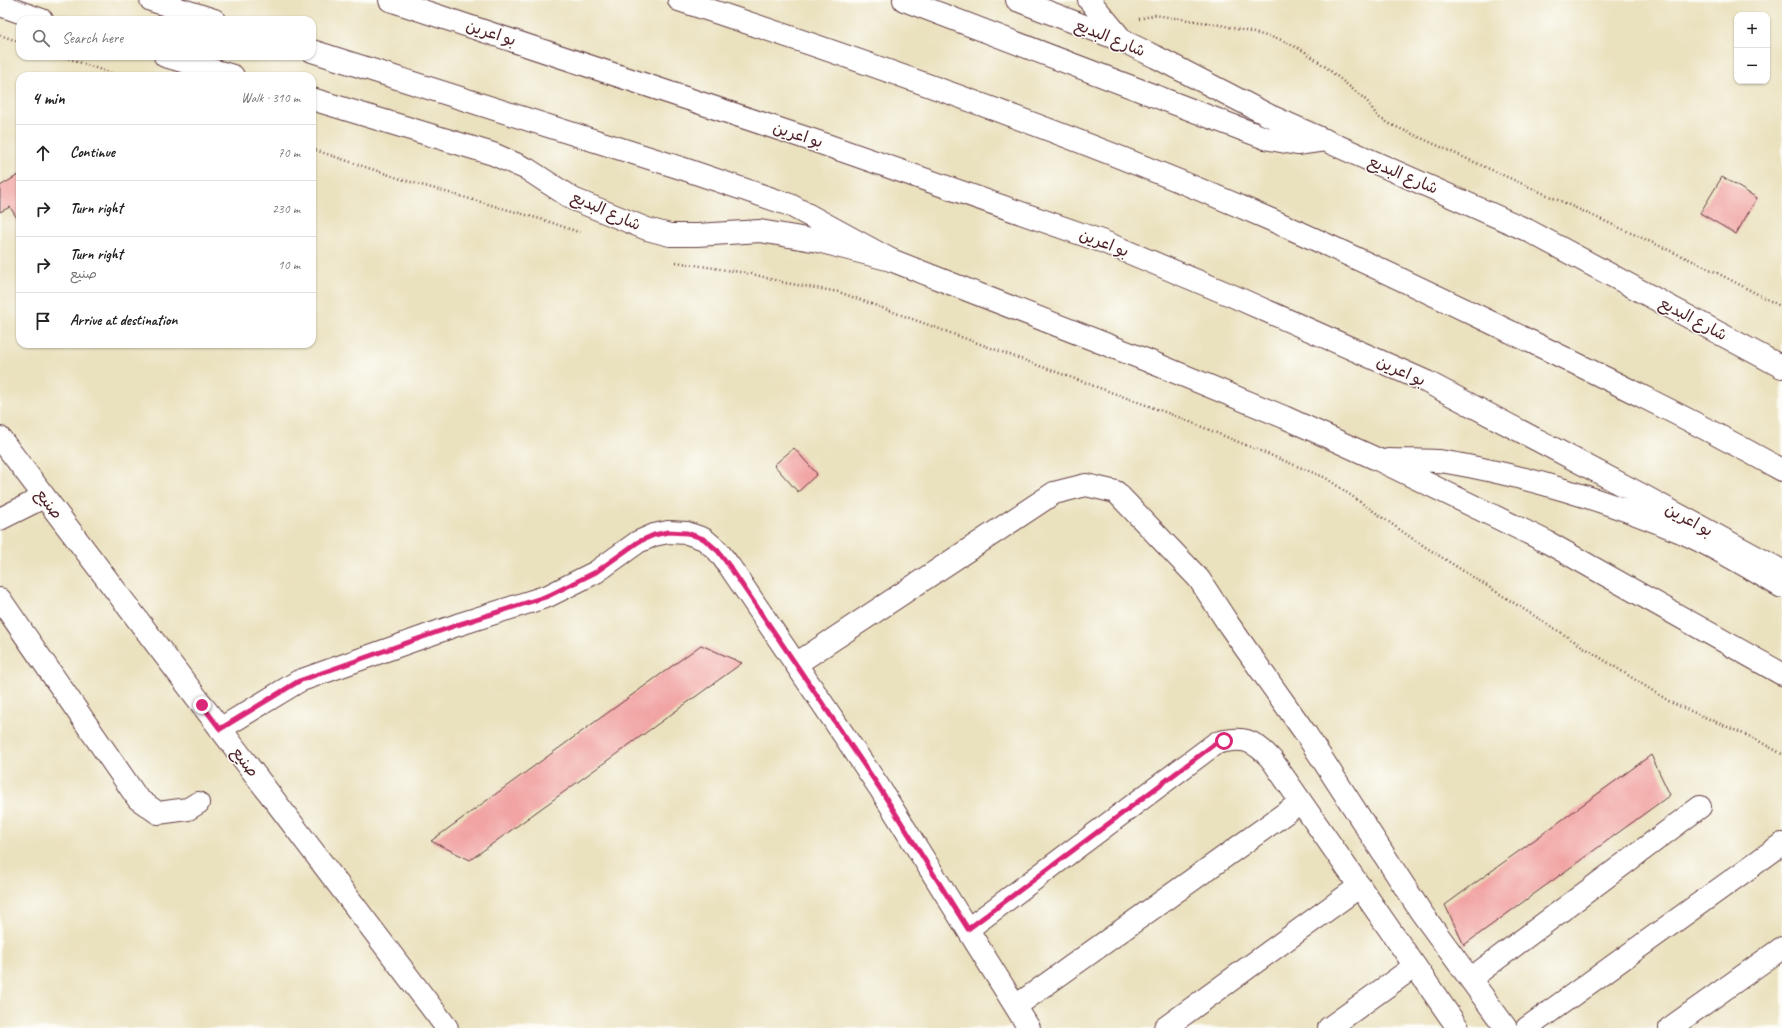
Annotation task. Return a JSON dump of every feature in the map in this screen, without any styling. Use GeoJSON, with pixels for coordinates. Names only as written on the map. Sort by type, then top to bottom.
{"type":"FeatureCollection","features":[{"type":"Feature","properties":{"kind":"main road"},"geometry":{"type":"LineString","coordinates":[[151,0],[201,16]]}},
{"type":"Feature","properties":{"kind":"main road","name":"بو اعرين"},"geometry":{"type":"LineString","coordinates":[[390,0],[815,141],[1104,242],[1233,296],[1427,382],[1633,490],[1782,571]]}},
{"type":"Feature","properties":{"kind":"main road"},"geometry":{"type":"LineString","coordinates":[[679,0],[821,46],[990,108],[1127,160],[1266,218],[1370,264],[1651,400],[1782,470]]}},
{"type":"Feature","properties":{"kind":"main road"},"geometry":{"type":"LineString","coordinates":[[904,0],[1265,138],[1297,144],[1325,140]]}},
{"type":"Feature","properties":{"kind":"main road","name":"شارع البديع"},"geometry":{"type":"LineString","coordinates":[[1017,0],[1123,42],[1156,57],[1268,115],[1527,230],[1782,367]]}},
{"type":"Feature","properties":{"kind":"main road"},"geometry":{"type":"LineString","coordinates":[[1089,0],[1123,42]]}},
{"type":"Feature","properties":{"kind":"main road"},"geometry":{"type":"LineString","coordinates":[[0,5],[31,16]]}},
{"type":"Feature","properties":{"kind":"main road"},"geometry":{"type":"LineString","coordinates":[[316,52],[684,169],[790,205],[891,260],[1161,366],[1284,417],[1379,460],[1547,542],[1782,674]]}},
{"type":"Feature","properties":{"kind":"main road"},"geometry":{"type":"LineString","coordinates":[[178,60],[219,72]]}},
{"type":"Feature","properties":{"kind":"main road","name":"شارع البديع"},"geometry":{"type":"LineString","coordinates":[[316,100],[493,154],[528,169],[573,199],[646,229],[670,235],[760,231],[818,241],[891,260]]}},
{"type":"Feature","properties":{"kind":"main road","name":"صنيع"},"geometry":{"type":"LineString","coordinates":[[0,438],[447,1028]]}},
{"type":"Feature","properties":{"kind":"main road"},"geometry":{"type":"LineString","coordinates":[[1379,460],[1444,462],[1505,475],[1565,491],[1624,510],[1682,532],[1782,587]]}},
{"type":"Feature","properties":{"kind":"main road"},"geometry":{"type":"LineString","coordinates":[[796,664],[1054,493],[1086,485],[1116,492],[1199,579],[1229,625],[1306,734],[1421,912],[1506,1028]]}},
{"type":"Feature","properties":{"kind":"main road"},"geometry":{"type":"LineString","coordinates":[[0,519],[44,497]]}},
{"type":"Feature","properties":{"kind":"main road"},"geometry":{"type":"LineString","coordinates":[[220,729],[299,681],[457,625],[548,596],[596,572],[638,542],[654,535],[668,532],[687,533],[704,539],[718,551],[879,787],[1029,1028]]}},
{"type":"Feature","properties":{"kind":"main road"},"geometry":{"type":"LineString","coordinates":[[0,598],[138,799],[158,813],[188,809],[198,803]]}},
{"type":"Feature","properties":{"kind":"main road"},"geometry":{"type":"LineString","coordinates":[[968,929],[1216,743],[1232,739],[1248,741],[1262,748],[1272,760],[1458,1028]]}},
{"type":"Feature","properties":{"kind":"main road"},"geometry":{"type":"LineString","coordinates":[[1016,1006],[1301,802]]}},
{"type":"Feature","properties":{"kind":"main road"},"geometry":{"type":"LineString","coordinates":[[1470,979],[1700,807]]}},
{"type":"Feature","properties":{"kind":"main road"},"geometry":{"type":"LineString","coordinates":[[1527,1028],[1782,844]]}},
{"type":"Feature","properties":{"kind":"main road"},"geometry":{"type":"LineString","coordinates":[[1165,1028],[1360,886]]}},
{"type":"Feature","properties":{"kind":"main road"},"geometry":{"type":"LineString","coordinates":[[1670,1028],[1782,948]]}},
{"type":"Feature","properties":{"kind":"main road"},"geometry":{"type":"LineString","coordinates":[[1329,1028],[1415,966]]}},
{"type":"Feature","properties":{"kind":"path"},"geometry":{"type":"LineString","coordinates":[[1123,42],[1139,19],[1155,15],[1221,25],[1279,39],[1304,51],[1327,68],[1367,101],[1378,117],[1390,124],[1704,266],[1782,307]]}},
{"type":"Feature","properties":{"kind":"path"},"geometry":{"type":"LineString","coordinates":[[0,35],[16,41]]}},
{"type":"Feature","properties":{"kind":"path"},"geometry":{"type":"LineString","coordinates":[[73,60],[107,72]]}},
{"type":"Feature","properties":{"kind":"path"},"geometry":{"type":"LineString","coordinates":[[316,150],[404,180],[547,221],[588,235]]}},
{"type":"Feature","properties":{"kind":"path"},"geometry":{"type":"LineString","coordinates":[[674,262],[752,274],[786,283],[839,292],[1173,415],[1326,478],[1416,541],[1672,703],[1753,738],[1782,754]]}},
{"type":"Feature","properties":{"kind":"building"},"geometry":{"type":"Polygon","coordinates":[[[16,176],[16,217],[10,207],[0,212],[0,186],[16,176]]]}},
{"type":"Feature","properties":{"kind":"building"},"geometry":{"type":"Polygon","coordinates":[[[1722,177],[1757,198],[1736,234],[1700,213],[1722,177]]]}},
{"type":"Feature","properties":{"kind":"building"},"geometry":{"type":"Polygon","coordinates":[[[794,448],[817,474],[798,492],[774,465],[794,448]]]}},
{"type":"Feature","properties":{"kind":"building"},"geometry":{"type":"Polygon","coordinates":[[[701,645],[742,663],[470,860],[431,841],[701,645]]]}},
{"type":"Feature","properties":{"kind":"building"},"geometry":{"type":"Polygon","coordinates":[[[1651,755],[1670,795],[1464,945],[1445,905],[1651,755]]]}},
{"type":"Feature","properties":{"kind":"route"},"geometry":{"type":"LineString","coordinates":[[202,705],[220,729],[299,681],[457,625],[548,596],[596,572],[638,542],[654,535],[668,532],[687,533],[704,539],[718,551],[730,567],[879,787],[968,929],[1216,743],[1224,741]]}}]}
